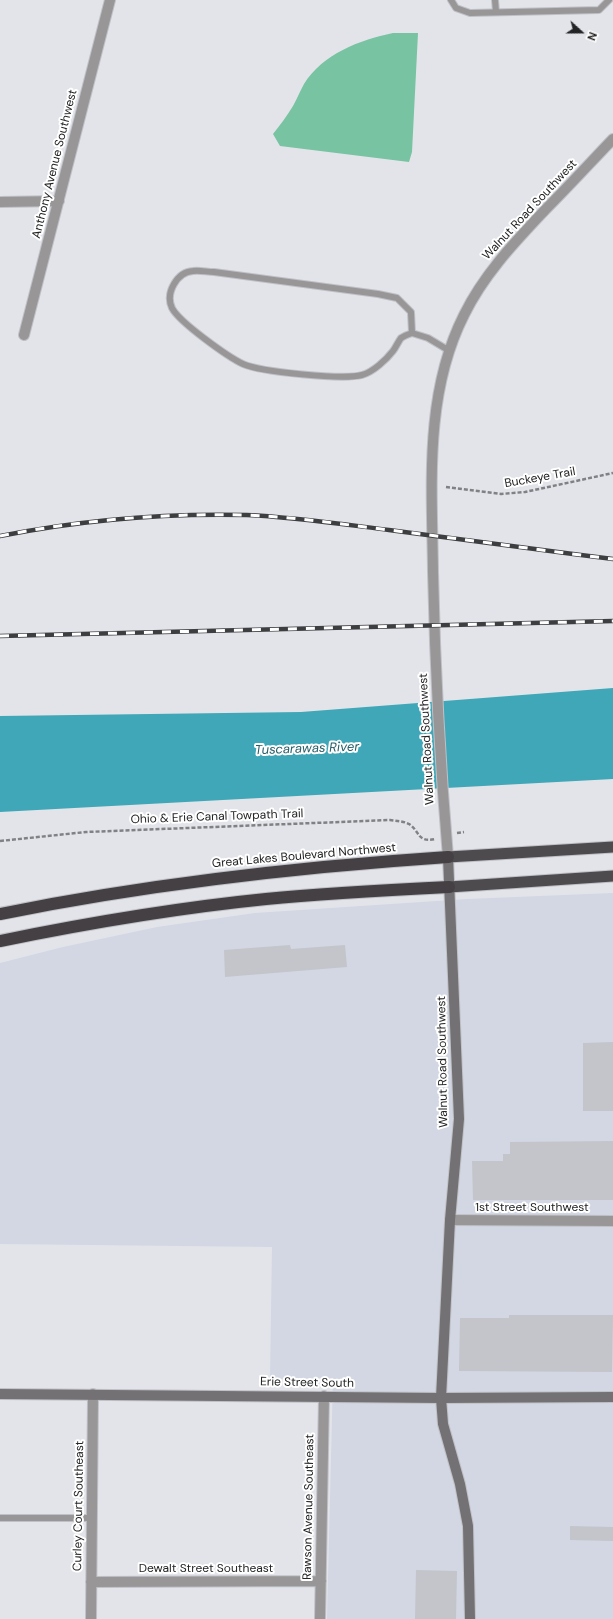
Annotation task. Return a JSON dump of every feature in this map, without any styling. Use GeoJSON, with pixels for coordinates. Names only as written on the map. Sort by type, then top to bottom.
{"type":"FeatureCollection","features":[{"type":"Feature","properties":{"kind":"highway","name":"Great Lakes Boulevard Northwest"},"geometry":{"type":"LineString","coordinates":[[0,914],[114,893],[196,880],[289,870],[448,858],[613,848]]}},
{"type":"Feature","properties":{"kind":"highway"},"geometry":{"type":"LineString","coordinates":[[0,941],[122,918],[201,906],[266,899],[613,876]]}},
{"type":"Feature","properties":{"kind":"main road","name":"Walnut Road Southwest"},"geometry":{"type":"LineString","coordinates":[[448,858],[459,1119],[450,1220],[441,1398],[443,1424],[460,1484],[468,1526],[470,1619]]}},
{"type":"Feature","properties":{"kind":"main road","name":"Erie Street South"},"geometry":{"type":"LineString","coordinates":[[0,1394],[441,1398],[613,1397]]}},
{"type":"Feature","properties":{"kind":"street","name":"Anthony Avenue Southwest"},"geometry":{"type":"LineString","coordinates":[[24,335],[60,201],[110,0]]}},
{"type":"Feature","properties":{"kind":"street","name":"Walnut Road Southwest"},"geometry":{"type":"LineString","coordinates":[[448,858],[436,653],[432,485],[434,418],[438,391],[448,350],[474,296],[498,262],[613,139]]}},
{"type":"Feature","properties":{"kind":"street"},"geometry":{"type":"LineString","coordinates":[[0,202],[60,201]]}},
{"type":"Feature","properties":{"kind":"street","name":"1st Street Southwest"},"geometry":{"type":"LineString","coordinates":[[450,1220],[613,1221]]}},
{"type":"Feature","properties":{"kind":"street","name":"Curley Court Southeast"},"geometry":{"type":"LineString","coordinates":[[91,1619],[93,1394]]}},
{"type":"Feature","properties":{"kind":"street","name":"Rawson Avenue Southeast"},"geometry":{"type":"LineString","coordinates":[[320,1619],[324,1396]]}},
{"type":"Feature","properties":{"kind":"street","name":"Dewalt Street Southeast"},"geometry":{"type":"LineString","coordinates":[[91,1582],[321,1581]]}},
{"type":"Feature","properties":{"kind":"lane"},"geometry":{"type":"LineString","coordinates":[[451,0],[456,8],[470,13],[599,10],[609,0]]}},
{"type":"Feature","properties":{"kind":"lane"},"geometry":{"type":"LineString","coordinates":[[495,0],[496,12]]}},
{"type":"Feature","properties":{"kind":"lane"},"geometry":{"type":"LineString","coordinates":[[412,333],[411,312],[397,298],[378,294],[214,272],[192,271],[175,281],[170,294],[172,308],[204,338],[225,354],[244,364],[269,371],[343,377],[363,375],[383,363],[394,351],[401,338],[412,333],[428,338],[448,350]]}},
{"type":"Feature","properties":{"kind":"lane"},"geometry":{"type":"LineString","coordinates":[[0,1518],[92,1518]]}},
{"type":"Feature","properties":{"kind":"path","name":"Buckeye Trail"},"geometry":{"type":"LineString","coordinates":[[446,487],[501,494],[525,492],[613,473]]}},
{"type":"Feature","properties":{"kind":"path","name":"Ohio & Erie Canal Towpath Trail"},"geometry":{"type":"LineString","coordinates":[[0,840],[93,831],[390,820],[403,821],[411,825],[421,838],[428,841]]}},
{"type":"Feature","properties":{"kind":"shaded area"},"geometry":{"type":"Polygon","coordinates":[[[613,893],[613,1619],[327,1619],[333,1378],[270,1379],[272,1247],[0,1244],[0,963],[63,947],[157,927],[255,913],[467,899],[613,893]]]}},
{"type":"Feature","properties":{"kind":"green space"},"geometry":{"type":"Polygon","coordinates":[[[393,33],[418,33],[412,152],[409,162],[280,146],[273,134],[291,110],[304,84],[321,64],[355,44],[393,33]]]}},
{"type":"Feature","properties":{"kind":"water","name":"Tuscarawas River"},"geometry":{"type":"Polygon","coordinates":[[[613,688],[613,779],[0,812],[0,716],[301,712],[613,688]]]}},
{"type":"Feature","properties":{"kind":"building"},"geometry":{"type":"Polygon","coordinates":[[[290,945],[291,949],[345,945],[347,967],[225,977],[224,950],[290,945]]]}},
{"type":"Feature","properties":{"kind":"building"},"geometry":{"type":"Polygon","coordinates":[[[613,1042],[613,1111],[583,1111],[583,1043],[613,1042]]]}},
{"type":"Feature","properties":{"kind":"building"},"geometry":{"type":"Polygon","coordinates":[[[613,1141],[613,1200],[473,1200],[472,1161],[503,1161],[503,1154],[510,1154],[510,1142],[613,1141]]]}},
{"type":"Feature","properties":{"kind":"building"},"geometry":{"type":"Polygon","coordinates":[[[509,1315],[613,1315],[612,1372],[459,1371],[460,1318],[509,1318],[509,1315]]]}},
{"type":"Feature","properties":{"kind":"building"},"geometry":{"type":"Polygon","coordinates":[[[570,1526],[613,1527],[613,1541],[570,1540],[570,1526]]]}},
{"type":"Feature","properties":{"kind":"building"},"geometry":{"type":"Polygon","coordinates":[[[416,1570],[457,1571],[456,1619],[415,1619],[416,1570]]]}},
{"type":"Feature","properties":{"kind":"railway"},"geometry":{"type":"LineString","coordinates":[[0,536],[30,530],[123,519],[185,515],[247,515],[318,521],[613,559]]}},
{"type":"Feature","properties":{"kind":"railway"},"geometry":{"type":"LineString","coordinates":[[0,636],[613,621]]}}]}
